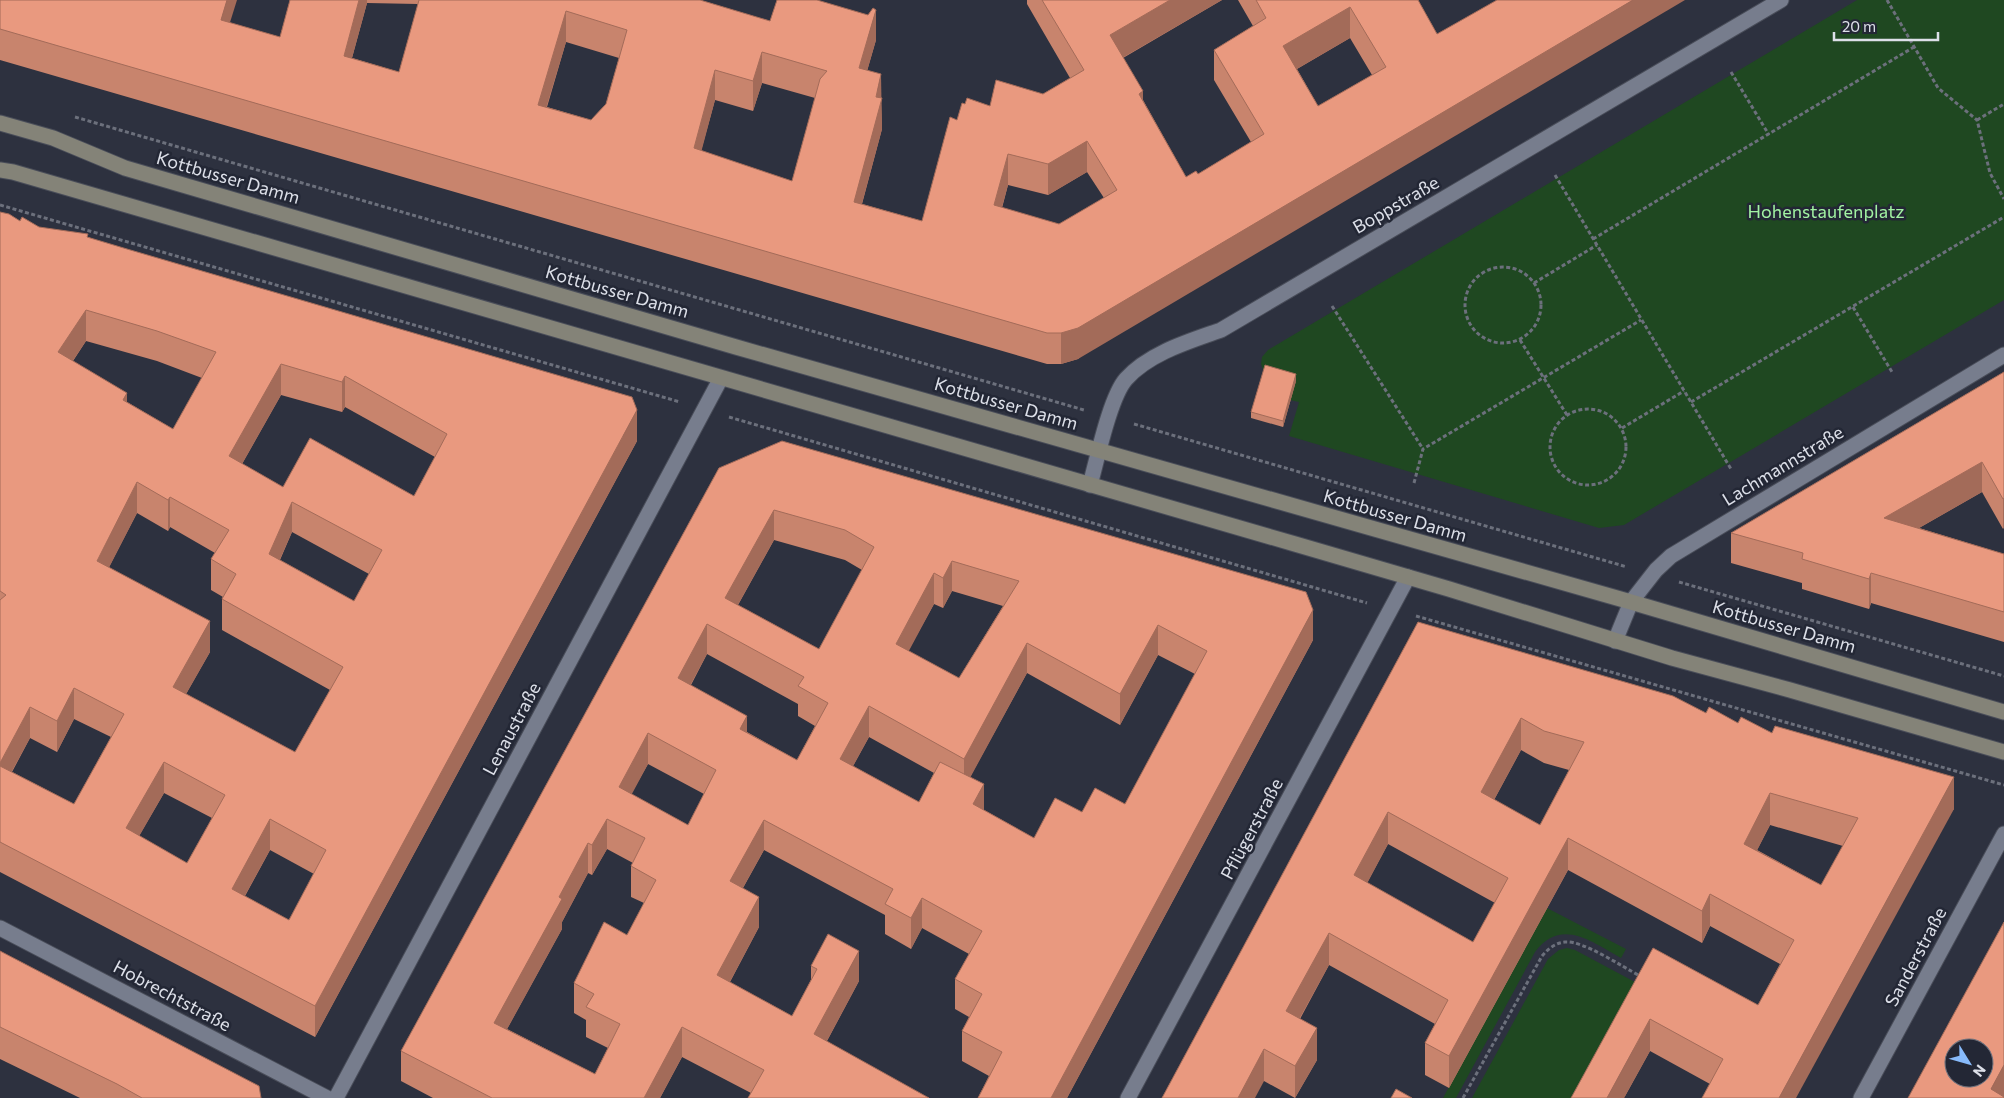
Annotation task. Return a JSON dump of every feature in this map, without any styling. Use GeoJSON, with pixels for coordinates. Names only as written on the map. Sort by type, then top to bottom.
{"type":"FeatureCollection","features":[{"type":"Feature","properties":{"kind":"main road","name":"Kottbusser Damm"},"geometry":{"type":"LineString","coordinates":[[0,123],[53,138],[125,168],[736,347],[1631,602],[2004,712]]}},
{"type":"Feature","properties":{"kind":"main road"},"geometry":{"type":"LineString","coordinates":[[0,170],[13,172],[408,286],[1408,577],[1615,641],[2004,752]]}},
{"type":"Feature","properties":{"kind":"street","name":"Boppstraße"},"geometry":{"type":"LineString","coordinates":[[1090,485],[1116,396],[1125,380],[1137,368],[1176,345],[1221,330],[1781,0]]}},
{"type":"Feature","properties":{"kind":"street","name":"Lachmannstraße"},"geometry":{"type":"LineString","coordinates":[[1615,641],[1631,602],[1656,570],[1671,556],[2004,355]]}},
{"type":"Feature","properties":{"kind":"street","name":"Lenaustraße"},"geometry":{"type":"LineString","coordinates":[[336,1098],[720,378]]}},
{"type":"Feature","properties":{"kind":"street","name":"Pflügerstraße"},"geometry":{"type":"LineString","coordinates":[[1128,1098],[1408,577]]}},
{"type":"Feature","properties":{"kind":"street","name":"Sanderstraße"},"geometry":{"type":"LineString","coordinates":[[1861,1098],[2004,834]]}},
{"type":"Feature","properties":{"kind":"street","name":"Hobrechtstraße"},"geometry":{"type":"LineString","coordinates":[[0,928],[327,1098]]}},
{"type":"Feature","properties":{"kind":"path"},"geometry":{"type":"LineString","coordinates":[[1887,0],[1938,88],[1977,120],[1990,173],[2004,199]]}},
{"type":"Feature","properties":{"kind":"path"},"geometry":{"type":"LineString","coordinates":[[1594,239],[1914,47]]}},
{"type":"Feature","properties":{"kind":"path"},"geometry":{"type":"LineString","coordinates":[[1731,72],[1769,135]]}},
{"type":"Feature","properties":{"kind":"path"},"geometry":{"type":"LineString","coordinates":[[1977,120],[2004,104]]}},
{"type":"Feature","properties":{"kind":"path"},"geometry":{"type":"LineString","coordinates":[[69,115],[1033,395]]}},
{"type":"Feature","properties":{"kind":"path"},"geometry":{"type":"LineString","coordinates":[[1555,175],[1731,469]]}},
{"type":"Feature","properties":{"kind":"path"},"geometry":{"type":"LineString","coordinates":[[0,205],[666,398]]}},
{"type":"Feature","properties":{"kind":"path"},"geometry":{"type":"LineString","coordinates":[[1691,402],[2004,217]]}},
{"type":"Feature","properties":{"kind":"path"},"geometry":{"type":"LineString","coordinates":[[1534,284],[1597,245]]}},
{"type":"Feature","properties":{"kind":"path"},"geometry":{"type":"LineString","coordinates":[[1498,267],[1509,267],[1520,271],[1530,278],[1534,284],[1541,298],[1541,310],[1538,321],[1530,332],[1520,340],[1507,344],[1494,343],[1482,338],[1472,328],[1466,317],[1464,304],[1467,290],[1474,279],[1485,271],[1498,267]]}},
{"type":"Feature","properties":{"kind":"path"},"geometry":{"type":"LineString","coordinates":[[1332,306],[1423,449]]}},
{"type":"Feature","properties":{"kind":"path"},"geometry":{"type":"LineString","coordinates":[[1852,306],[1892,372]]}},
{"type":"Feature","properties":{"kind":"path"},"geometry":{"type":"LineString","coordinates":[[1414,483],[1423,449],[1642,320]]}},
{"type":"Feature","properties":{"kind":"path"},"geometry":{"type":"LineString","coordinates":[[1520,340],[1567,415]]}},
{"type":"Feature","properties":{"kind":"path"},"geometry":{"type":"LineString","coordinates":[[1622,428],[1684,391]]}},
{"type":"Feature","properties":{"kind":"path"},"geometry":{"type":"LineString","coordinates":[[1582,409],[1594,409],[1606,412],[1615,419],[1622,428],[1626,439],[1624,462],[1616,474],[1605,481],[1592,485],[1579,484],[1567,479],[1562,474],[1551,458],[1549,445],[1552,432],[1567,415],[1582,409]]}},
{"type":"Feature","properties":{"kind":"path"},"geometry":{"type":"LineString","coordinates":[[750,423],[1331,594]]}},
{"type":"Feature","properties":{"kind":"path"},"geometry":{"type":"LineString","coordinates":[[1168,434],[1625,567]]}},
{"type":"Feature","properties":{"kind":"path"},"geometry":{"type":"LineString","coordinates":[[1714,592],[2004,676]]}},
{"type":"Feature","properties":{"kind":"path"},"geometry":{"type":"LineString","coordinates":[[1439,622],[2004,786]]}},
{"type":"Feature","properties":{"kind":"path"},"geometry":{"type":"LineString","coordinates":[[1463,1098],[1542,956],[1549,948],[1567,941],[1578,943],[1641,977]]}},
{"type":"Feature","properties":{"kind":"green space","name":"Hohenstaufenplatz"},"geometry":{"type":"Polygon","coordinates":[[[1857,0],[2004,0],[2004,300],[1624,525],[1599,528],[1289,436],[1299,402],[1290,400],[1264,372],[1261,364],[1262,357],[1268,350],[1857,0]]]}},
{"type":"Feature","properties":{"kind":"green space"},"geometry":{"type":"Polygon","coordinates":[[[1547,908],[1626,949],[1621,958],[1588,940],[1566,934],[1555,936],[1545,942],[1535,952],[1456,1098],[1443,1098],[1547,908]]]}},
{"type":"Feature","properties":{"kind":"green space"},"geometry":{"type":"Polygon","coordinates":[[[1567,948],[1575,950],[1648,989],[1589,1098],[1472,1098],[1548,959],[1559,950],[1567,948]]]}},
{"type":"Feature","properties":{"kind":"building"},"geometry":{"type":"Polygon","coordinates":[[[0,0],[227,0],[221,20],[280,37],[290,0],[359,0],[344,56],[399,72],[419,0],[700,0],[770,21],[777,0],[817,0],[868,15],[873,8],[876,10],[859,68],[881,74],[876,97],[882,98],[854,202],[922,221],[950,117],[957,120],[962,103],[965,104],[967,98],[990,106],[996,80],[1043,94],[1084,70],[1042,0],[1170,0],[1110,35],[1143,91],[1139,94],[1186,177],[1196,171],[1198,174],[1264,134],[1214,50],[1266,18],[1256,0],[1418,0],[1437,34],[1497,0],[1633,0],[1078,328],[1061,333],[1047,333],[0,29],[0,0]],[[1350,7],[1283,46],[1318,106],[1386,67],[1350,7]],[[566,11],[538,105],[591,120],[606,104],[627,30],[566,11]],[[762,52],[753,81],[715,70],[694,148],[792,181],[820,79],[827,71],[762,52]],[[1087,141],[1048,164],[1008,154],[994,205],[1059,224],[1117,190],[1087,141]]]}},
{"type":"Feature","properties":{"kind":"building"},"geometry":{"type":"Polygon","coordinates":[[[0,212],[9,214],[20,221],[22,217],[39,227],[88,234],[87,237],[127,249],[632,397],[637,410],[315,1006],[0,842],[0,766],[74,804],[124,714],[74,688],[57,721],[30,707],[0,763],[0,600],[6,595],[0,591],[0,212]],[[86,310],[58,352],[127,393],[123,400],[173,429],[216,352],[157,331],[86,310]],[[281,364],[229,456],[283,487],[310,438],[414,496],[447,434],[345,376],[342,382],[281,364]],[[137,482],[97,561],[210,621],[173,687],[295,752],[343,667],[222,599],[236,574],[211,559],[229,530],[170,497],[168,500],[137,482]],[[292,502],[269,554],[354,601],[382,550],[292,502]],[[164,762],[126,828],[187,863],[225,795],[164,762]],[[270,819],[232,889],[289,920],[326,850],[270,819]]]}},
{"type":"Feature","properties":{"kind":"building"},"geometry":{"type":"Polygon","coordinates":[[[1265,365],[1296,374],[1283,421],[1251,412],[1265,365]]]}},
{"type":"Feature","properties":{"kind":"building"},"geometry":{"type":"Polygon","coordinates":[[[2004,372],[2004,498],[1982,462],[1884,518],[2004,554],[2004,612],[1871,573],[1869,579],[1802,559],[1803,553],[1731,533],[2004,372]]]}},
{"type":"Feature","properties":{"kind":"building"},"geometry":{"type":"Polygon","coordinates":[[[782,441],[1306,592],[1313,610],[1051,1098],[978,1098],[1002,1052],[962,1031],[982,994],[955,979],[982,931],[922,898],[911,918],[885,904],[893,889],[764,820],[730,881],[759,897],[717,975],[792,1016],[817,969],[811,966],[828,934],[859,951],[814,1034],[929,1098],[748,1098],[764,1070],[682,1027],[644,1098],[492,1098],[401,1051],[719,468],[782,441]],[[774,510],[725,598],[819,649],[874,547],[845,530],[774,510]],[[952,561],[943,578],[934,573],[896,644],[959,678],[1019,581],[952,561]],[[707,624],[678,678],[747,716],[740,729],[797,760],[828,703],[798,686],[804,677],[707,624]],[[1158,625],[1120,694],[1027,643],[964,759],[869,706],[840,759],[919,802],[940,762],[984,784],[973,804],[1034,838],[1055,798],[1082,812],[1095,788],[1125,804],[1207,651],[1158,625]],[[648,733],[619,787],[688,825],[716,770],[648,733]],[[607,819],[592,845],[588,843],[559,897],[562,899],[494,1023],[595,1074],[620,1024],[586,1007],[594,994],[574,983],[604,922],[627,935],[656,880],[631,866],[645,838],[607,819]]]}},
{"type":"Feature","properties":{"kind":"building"},"geometry":{"type":"Polygon","coordinates":[[[1418,622],[1673,696],[1706,713],[1709,707],[1738,723],[1741,717],[1772,733],[1775,726],[1954,777],[1779,1098],[1702,1098],[1723,1059],[1650,1019],[1607,1098],[1571,1098],[1653,948],[1758,1005],[1794,940],[1710,894],[1702,911],[1568,838],[1449,1056],[1425,1043],[1448,1000],[1329,933],[1286,1011],[1317,1028],[1295,1066],[1264,1049],[1238,1098],[1162,1098],[1418,622]],[[1521,718],[1481,792],[1540,825],[1584,742],[1544,731],[1521,718]],[[1770,793],[1744,844],[1821,885],[1858,818],[1770,793]],[[1388,812],[1354,875],[1473,942],[1508,878],[1388,812]]]}},
{"type":"Feature","properties":{"kind":"building"},"geometry":{"type":"Polygon","coordinates":[[[2004,922],[2004,1065],[1994,1083],[1994,1038],[1944,1038],[1944,1088],[1992,1088],[2004,1098],[1908,1098],[2004,922]]]}},
{"type":"Feature","properties":{"kind":"building"},"geometry":{"type":"Polygon","coordinates":[[[0,951],[259,1086],[261,1098],[142,1098],[0,1027],[0,951]]]}},
{"type":"Feature","properties":{"kind":"building"},"geometry":{"type":"Polygon","coordinates":[[[1396,1089],[1412,1098],[1391,1098],[1396,1089]]]}}]}
